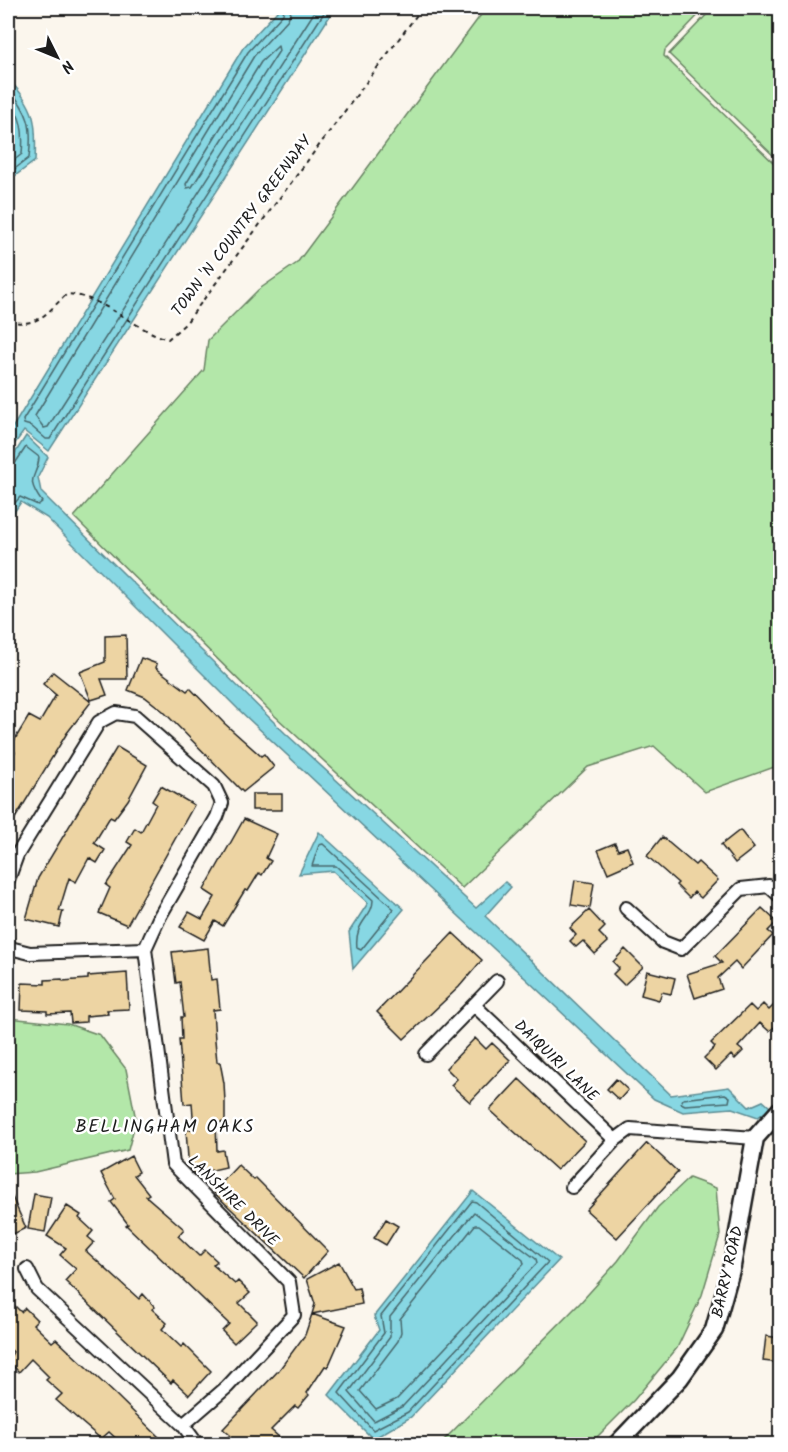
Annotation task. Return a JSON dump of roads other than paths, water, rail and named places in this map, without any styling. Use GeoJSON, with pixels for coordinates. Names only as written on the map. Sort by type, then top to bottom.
{"type":"FeatureCollection","features":[{"type":"Feature","properties":{"kind":"street"},"geometry":{"type":"LineString","coordinates":[[8,880],[17,855],[99,722],[116,713],[135,716],[214,786],[222,803],[217,817],[160,916],[145,949],[30,953],[10,948],[8,943]]}},
{"type":"Feature","properties":{"kind":"street"},"geometry":{"type":"LineString","coordinates":[[626,908],[663,942],[681,949],[741,889],[769,886],[780,896]]}},
{"type":"Feature","properties":{"kind":"street","name":"LANSHIRE DRIVE"},"geometry":{"type":"LineString","coordinates":[[145,949],[173,1164],[289,1282],[294,1315],[227,1387],[183,1425]]}},
{"type":"Feature","properties":{"kind":"street"},"geometry":{"type":"LineString","coordinates":[[426,1054],[497,981]]}},
{"type":"Feature","properties":{"kind":"street","name":"DAIQUIRI LANE"},"geometry":{"type":"LineString","coordinates":[[474,1005],[615,1140]]}},
{"type":"Feature","properties":{"kind":"street"},"geometry":{"type":"LineString","coordinates":[[572,1187],[615,1140],[630,1129],[755,1138],[780,1110]]}},
{"type":"Feature","properties":{"kind":"street","name":"BARRY ROAD"},"geometry":{"type":"LineString","coordinates":[[619,1444],[680,1378],[714,1330],[732,1266],[755,1138]]}},
{"type":"Feature","properties":{"kind":"street"},"geometry":{"type":"LineString","coordinates":[[27,1269],[37,1289],[183,1425],[197,1444]]}},
{"type":"Feature","properties":{"kind":"water"},"geometry":{"type":"Polygon","coordinates":[[[280,8],[335,8],[49,451],[24,431],[8,453],[8,435],[243,48],[280,8]]]}},
{"type":"Feature","properties":{"kind":"water"},"geometry":{"type":"Polygon","coordinates":[[[8,79],[29,107],[36,136],[35,161],[8,181],[8,79]]]}},
{"type":"Feature","properties":{"kind":"water"},"geometry":{"type":"Polygon","coordinates":[[[26,436],[48,457],[38,477],[41,492],[285,733],[476,908],[505,882],[511,887],[485,916],[671,1095],[729,1087],[749,1107],[763,1101],[771,1108],[758,1117],[732,1108],[683,1112],[654,1099],[238,709],[47,518],[21,502],[8,521],[8,464],[26,436]]]}},
{"type":"Feature","properties":{"kind":"water"},"geometry":{"type":"Polygon","coordinates":[[[319,832],[404,909],[353,969],[349,932],[368,903],[333,871],[299,874],[319,832]]]}},
{"type":"Feature","properties":{"kind":"water"},"geometry":{"type":"Polygon","coordinates":[[[473,1191],[559,1260],[411,1417],[373,1439],[329,1395],[379,1330],[374,1316],[473,1191]]]}},
{"type":"Feature","properties":{"kind":"district","name":"BELLINGHAM OAKS"},"geometry":{"type":"Point","coordinates":[165,1127]}}]}
